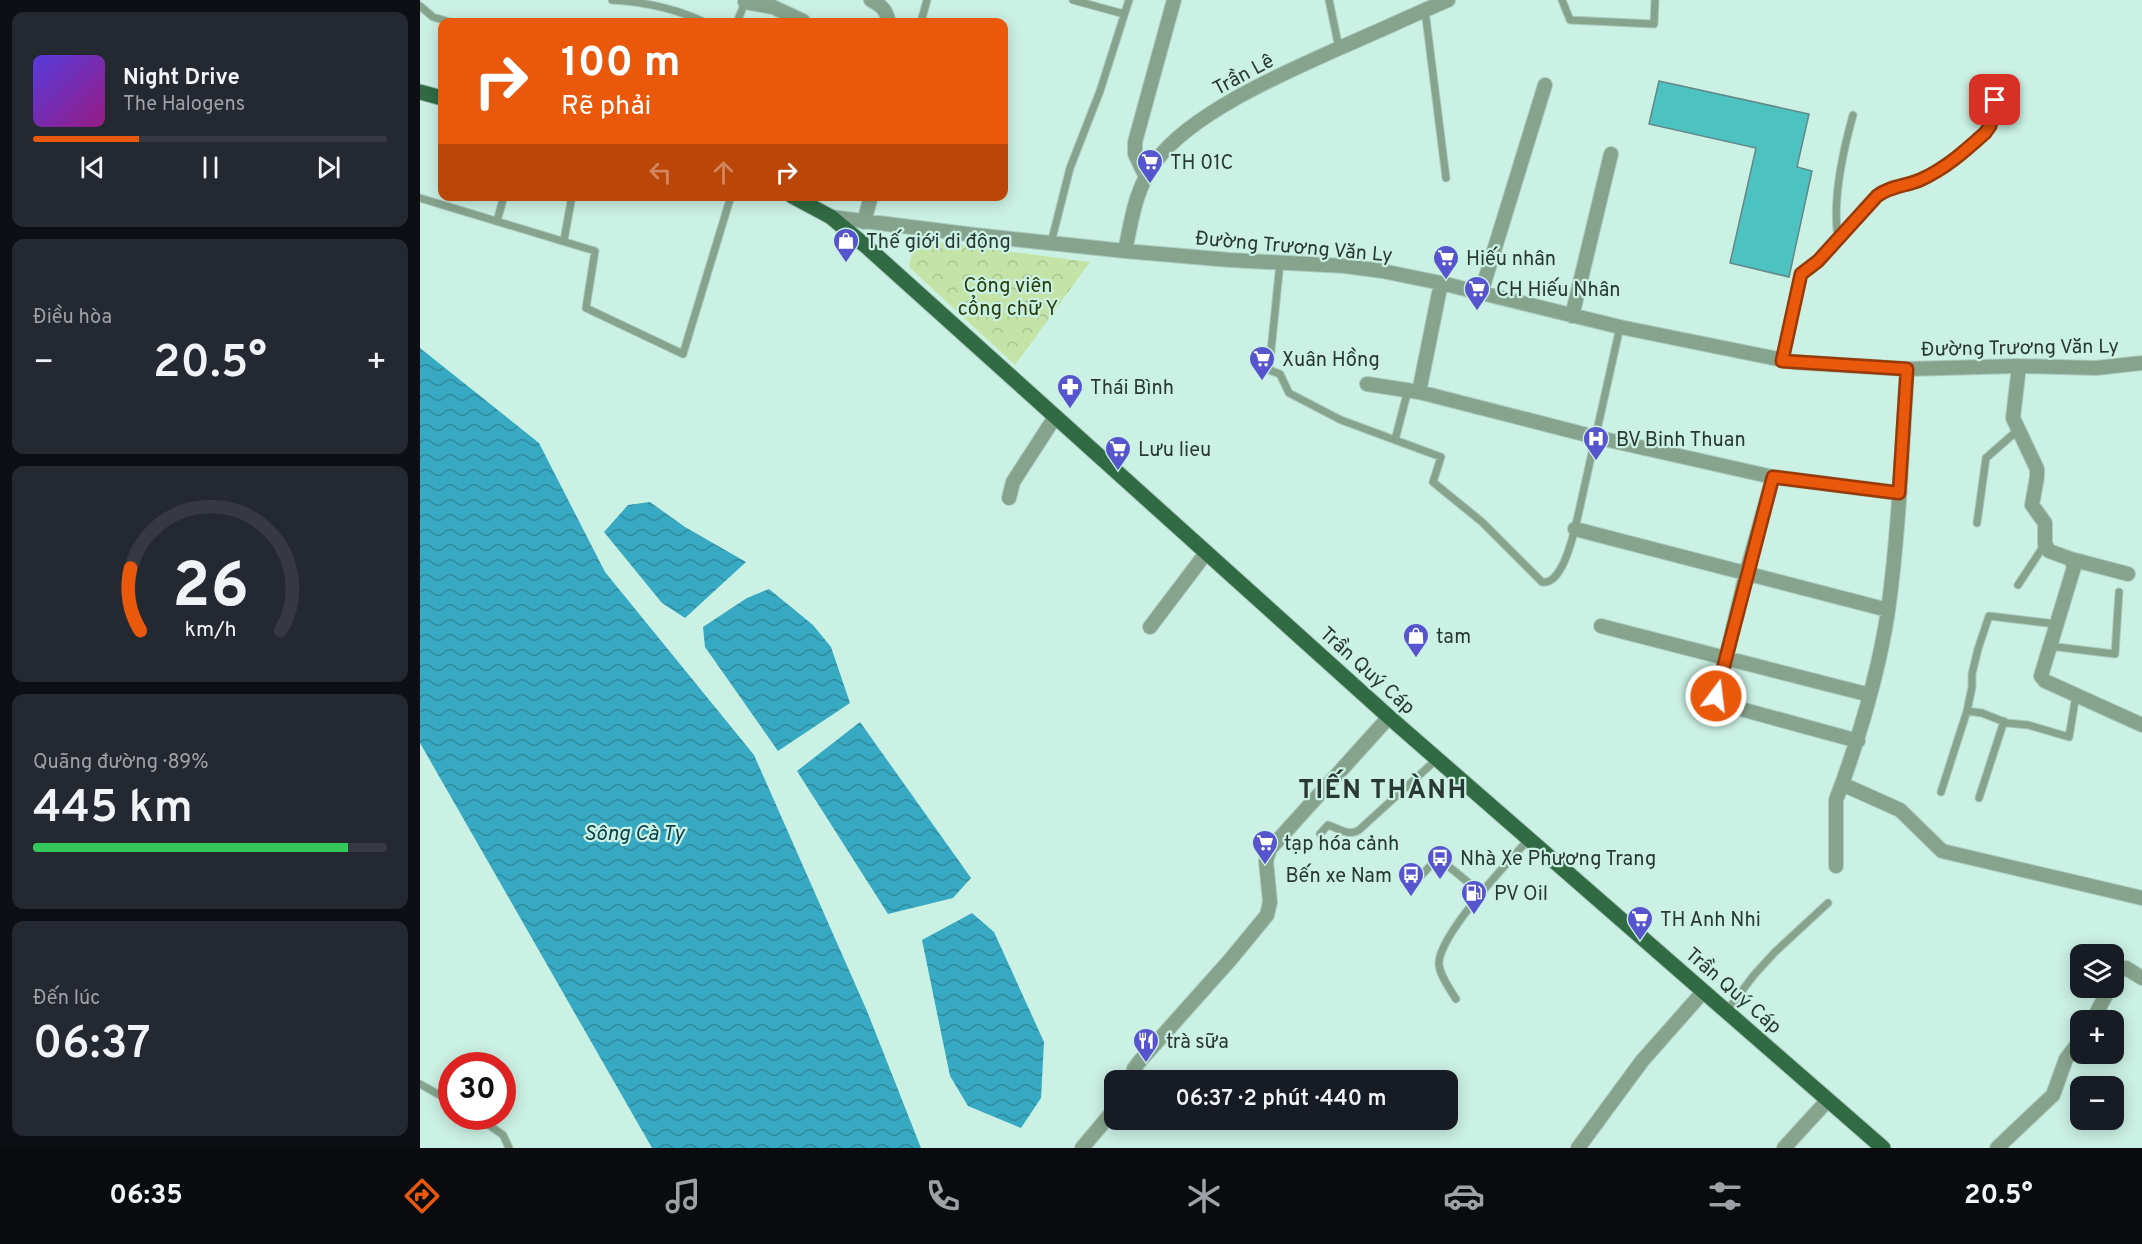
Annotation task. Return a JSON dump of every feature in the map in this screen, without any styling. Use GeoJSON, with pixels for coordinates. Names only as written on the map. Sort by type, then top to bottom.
{"type":"FeatureCollection","features":[{"type":"Feature","properties":{"kind":"main road"},"geometry":{"type":"LineString","coordinates":[[420,92],[438,97]]}},
{"type":"Feature","properties":{"kind":"main road","name":"Trần Quý Cáp"},"geometry":{"type":"LineString","coordinates":[[801,201],[831,217],[1389,717],[1883,1148]]}},
{"type":"Feature","properties":{"kind":"street"},"geometry":{"type":"LineString","coordinates":[[871,0],[880,4],[888,18]]}},
{"type":"Feature","properties":{"kind":"street"},"geometry":{"type":"LineString","coordinates":[[1146,177],[1135,154],[1135,142],[1174,0]]}},
{"type":"Feature","properties":{"kind":"street","name":"Trần Lê"},"geometry":{"type":"LineString","coordinates":[[1125,251],[1137,194],[1169,144],[1213,112],[1286,72],[1448,0]]}},
{"type":"Feature","properties":{"kind":"street"},"geometry":{"type":"LineString","coordinates":[[745,1],[773,7],[796,18]]}},
{"type":"Feature","properties":{"kind":"street"},"geometry":{"type":"LineString","coordinates":[[1480,293],[1545,85]]}},
{"type":"Feature","properties":{"kind":"street"},"geometry":{"type":"LineString","coordinates":[[1572,316],[1611,154]]}},
{"type":"Feature","properties":{"kind":"street"},"geometry":{"type":"LineString","coordinates":[[864,222],[870,201]]}},
{"type":"Feature","properties":{"kind":"street","name":"Đường Trương Văn Ly"},"geometry":{"type":"LineString","coordinates":[[831,217],[1125,251],[1345,266],[1440,283],[1620,327],[1782,361],[1907,369],[2019,366],[2096,368],[2142,363]]}},
{"type":"Feature","properties":{"kind":"street"},"geometry":{"type":"LineString","coordinates":[[1414,390],[1440,283]]}},
{"type":"Feature","properties":{"kind":"street"},"geometry":{"type":"LineString","coordinates":[[2019,366],[2013,418],[2037,469],[2032,505],[2045,523],[2045,543],[2053,553],[2128,574]]}},
{"type":"Feature","properties":{"kind":"street"},"geometry":{"type":"LineString","coordinates":[[1836,866],[1836,800],[1858,741],[1880,658],[1888,610],[1907,369]]}},
{"type":"Feature","properties":{"kind":"street"},"geometry":{"type":"LineString","coordinates":[[1367,384],[1414,390],[1595,437],[1773,477],[1899,493]]}},
{"type":"Feature","properties":{"kind":"street"},"geometry":{"type":"LineString","coordinates":[[1009,498],[1012,482],[1055,417]]}},
{"type":"Feature","properties":{"kind":"street"},"geometry":{"type":"LineString","coordinates":[[1773,477],[1716,696],[1719,703],[1858,741]]}},
{"type":"Feature","properties":{"kind":"street"},"geometry":{"type":"LineString","coordinates":[[1575,529],[1888,610]]}},
{"type":"Feature","properties":{"kind":"street"},"geometry":{"type":"LineString","coordinates":[[1150,627],[1206,554]]}},
{"type":"Feature","properties":{"kind":"street"},"geometry":{"type":"LineString","coordinates":[[2071,559],[2074,567],[2049,646],[2041,674],[2042,679],[2142,724]]}},
{"type":"Feature","properties":{"kind":"street"},"geometry":{"type":"LineString","coordinates":[[1601,626],[1870,695]]}},
{"type":"Feature","properties":{"kind":"street"},"geometry":{"type":"LineString","coordinates":[[1134,1070],[1267,915],[1270,902],[1266,861],[1270,849],[1389,717]]}},
{"type":"Feature","properties":{"kind":"street"},"geometry":{"type":"LineString","coordinates":[[1842,784],[1900,810],[1942,850],[2142,898]]}},
{"type":"Feature","properties":{"kind":"street"},"geometry":{"type":"LineString","coordinates":[[2124,969],[2142,978]]}},
{"type":"Feature","properties":{"kind":"street"},"geometry":{"type":"LineString","coordinates":[[1578,1148],[1642,1060],[1703,992]]}},
{"type":"Feature","properties":{"kind":"street"},"geometry":{"type":"LineString","coordinates":[[1997,1148],[2053,1095],[2070,1054]]}},
{"type":"Feature","properties":{"kind":"street"},"geometry":{"type":"LineString","coordinates":[[1784,1148],[1827,1101]]}},
{"type":"Feature","properties":{"kind":"street"},"geometry":{"type":"LineString","coordinates":[[1082,1148],[1104,1122]]}},
{"type":"Feature","properties":{"kind":"lane"},"geometry":{"type":"LineString","coordinates":[[612,0],[654,5],[696,18]]}},
{"type":"Feature","properties":{"kind":"lane"},"geometry":{"type":"LineString","coordinates":[[922,18],[927,0]]}},
{"type":"Feature","properties":{"kind":"lane"},"geometry":{"type":"LineString","coordinates":[[1073,0],[1124,14]]}},
{"type":"Feature","properties":{"kind":"lane"},"geometry":{"type":"LineString","coordinates":[[1051,243],[1070,168],[1100,91],[1129,0]]}},
{"type":"Feature","properties":{"kind":"lane"},"geometry":{"type":"LineString","coordinates":[[1329,0],[1339,48]]}},
{"type":"Feature","properties":{"kind":"lane"},"geometry":{"type":"LineString","coordinates":[[1563,0],[1570,20],[1654,24],[1655,0]]}},
{"type":"Feature","properties":{"kind":"lane"},"geometry":{"type":"LineString","coordinates":[[739,18],[745,1]]}},
{"type":"Feature","properties":{"kind":"lane"},"geometry":{"type":"LineString","coordinates":[[420,6],[438,18]]}},
{"type":"Feature","properties":{"kind":"lane"},"geometry":{"type":"LineString","coordinates":[[1425,10],[1446,178]]}},
{"type":"Feature","properties":{"kind":"lane"},"geometry":{"type":"LineString","coordinates":[[1782,361],[1801,274],[1818,261],[1882,192],[1918,181],[1937,172],[1974,143],[1990,126],[1995,100],[2003,90],[2009,87]]}},
{"type":"Feature","properties":{"kind":"lane"},"geometry":{"type":"LineString","coordinates":[[1838,237],[1835,220],[1836,200],[1853,115]]}},
{"type":"Feature","properties":{"kind":"lane"},"geometry":{"type":"LineString","coordinates":[[420,198],[595,251],[586,308],[683,354],[729,201]]}},
{"type":"Feature","properties":{"kind":"lane"},"geometry":{"type":"LineString","coordinates":[[497,220],[503,201]]}},
{"type":"Feature","properties":{"kind":"lane"},"geometry":{"type":"LineString","coordinates":[[564,240],[571,201]]}},
{"type":"Feature","properties":{"kind":"lane"},"geometry":{"type":"LineString","coordinates":[[1280,263],[1269,370],[1280,374],[1289,393],[1341,420],[1441,457],[1433,482],[1482,522],[1542,582],[1547,583],[1559,571],[1575,529],[1620,327]]}},
{"type":"Feature","properties":{"kind":"lane"},"geometry":{"type":"LineString","coordinates":[[1395,440],[1414,390]]}},
{"type":"Feature","properties":{"kind":"lane"},"geometry":{"type":"LineString","coordinates":[[1977,523],[1986,458],[2018,430]]}},
{"type":"Feature","properties":{"kind":"lane"},"geometry":{"type":"LineString","coordinates":[[2018,585],[2045,543]]}},
{"type":"Feature","properties":{"kind":"lane"},"geometry":{"type":"LineString","coordinates":[[2049,646],[2115,654],[2119,592]]}},
{"type":"Feature","properties":{"kind":"lane"},"geometry":{"type":"LineString","coordinates":[[1941,792],[1967,711],[1972,674],[1989,616],[2031,623],[2056,624]]}},
{"type":"Feature","properties":{"kind":"lane"},"geometry":{"type":"LineString","coordinates":[[1967,711],[1982,713],[2004,722],[2028,725],[2069,736],[2076,695]]}},
{"type":"Feature","properties":{"kind":"lane"},"geometry":{"type":"LineString","coordinates":[[1979,798],[2004,722]]}},
{"type":"Feature","properties":{"kind":"lane"},"geometry":{"type":"LineString","coordinates":[[1320,834],[1328,825],[1355,833],[1437,759]]}},
{"type":"Feature","properties":{"kind":"lane"},"geometry":{"type":"LineString","coordinates":[[1456,999],[1439,968],[1439,958],[1450,937],[1481,893],[1529,839]]}},
{"type":"Feature","properties":{"kind":"lane"},"geometry":{"type":"LineString","coordinates":[[1413,885],[1433,863],[1441,860],[1481,893]]}},
{"type":"Feature","properties":{"kind":"lane"},"geometry":{"type":"LineString","coordinates":[[1726,1012],[1768,960],[1828,903]]}},
{"type":"Feature","properties":{"kind":"lane"},"geometry":{"type":"LineString","coordinates":[[420,1084],[438,1094]]}},
{"type":"Feature","properties":{"kind":"lane"},"geometry":{"type":"LineString","coordinates":[[496,1130],[503,1135],[509,1148]]}},
{"type":"Feature","properties":{"kind":"green space","name":"Công viên cổng chữ Y"},"geometry":{"type":"Polygon","coordinates":[[[915,239],[1090,262],[1015,365],[909,267],[915,239]]]}},
{"type":"Feature","properties":{"kind":"water","name":"Sông Cà Ty"},"geometry":{"type":"Polygon","coordinates":[[[420,348],[539,443],[605,572],[754,755],[867,1011],[921,1148],[652,1148],[420,743],[420,348]]]}},
{"type":"Feature","properties":{"kind":"water"},"geometry":{"type":"Polygon","coordinates":[[[650,502],[685,527],[746,562],[685,618],[662,603],[604,532],[628,505],[650,502]]]}},
{"type":"Feature","properties":{"kind":"water"},"geometry":{"type":"Polygon","coordinates":[[[769,589],[813,625],[831,647],[850,703],[778,751],[705,647],[703,627],[747,598],[769,589]]]}},
{"type":"Feature","properties":{"kind":"water"},"geometry":{"type":"Polygon","coordinates":[[[860,722],[971,878],[953,898],[888,914],[797,771],[860,722]]]}},
{"type":"Feature","properties":{"kind":"water"},"geometry":{"type":"Polygon","coordinates":[[[972,913],[994,932],[1044,1042],[1041,1098],[1021,1128],[968,1106],[950,1076],[922,940],[972,913]]]}},
{"type":"Feature","properties":{"kind":"building"},"geometry":{"type":"Polygon","coordinates":[[[1659,81],[1809,114],[1797,167],[1812,171],[1789,277],[1730,263],[1756,148],[1649,124],[1659,81]]]}},
{"type":"Feature","properties":{"kind":"place","name":"TH 01C"},"geometry":{"type":"Point","coordinates":[1150,185]}},
{"type":"Feature","properties":{"kind":"place","name":"Thế giới di động"},"geometry":{"type":"Point","coordinates":[846,264]}},
{"type":"Feature","properties":{"kind":"place","name":"Hiếu nhân"},"geometry":{"type":"Point","coordinates":[1446,281]}},
{"type":"Feature","properties":{"kind":"place","name":"CH Hiếu Nhân"},"geometry":{"type":"Point","coordinates":[1477,312]}},
{"type":"Feature","properties":{"kind":"place","name":"Xuân Hồng"},"geometry":{"type":"Point","coordinates":[1262,382]}},
{"type":"Feature","properties":{"kind":"place","name":"Thái Bình"},"geometry":{"type":"Point","coordinates":[1070,410]}},
{"type":"Feature","properties":{"kind":"place","name":"BV Binh Thuan"},"geometry":{"type":"Point","coordinates":[1596,462]}},
{"type":"Feature","properties":{"kind":"place","name":"Lưu lieu"},"geometry":{"type":"Point","coordinates":[1118,472]}},
{"type":"Feature","properties":{"kind":"place","name":"tam"},"geometry":{"type":"Point","coordinates":[1416,659]}},
{"type":"Feature","properties":{"kind":"place","name":"tạp hóa cảnh"},"geometry":{"type":"Point","coordinates":[1265,866]}},
{"type":"Feature","properties":{"kind":"place","name":"Nhà Xe Phương Trang"},"geometry":{"type":"Point","coordinates":[1440,881]}},
{"type":"Feature","properties":{"kind":"place","name":"Bến xe Nam"},"geometry":{"type":"Point","coordinates":[1411,898]}},
{"type":"Feature","properties":{"kind":"place","name":"PV Oil"},"geometry":{"type":"Point","coordinates":[1474,916]}},
{"type":"Feature","properties":{"kind":"place","name":"TH Anh Nhi"},"geometry":{"type":"Point","coordinates":[1640,942]}},
{"type":"Feature","properties":{"kind":"place","name":"trà sữa"},"geometry":{"type":"Point","coordinates":[1146,1064]}},
{"type":"Feature","properties":{"kind":"district","name":"TIẾN THÀNH"},"geometry":{"type":"Point","coordinates":[1383,789]}},
{"type":"Feature","properties":{"kind":"route"},"geometry":{"type":"LineString","coordinates":[[1716,696],[1773,477],[1899,493],[1907,369],[1782,361],[1801,274],[1818,261],[1882,192],[1918,181],[1937,172],[1974,143],[1990,126],[1995,100]]}}]}
